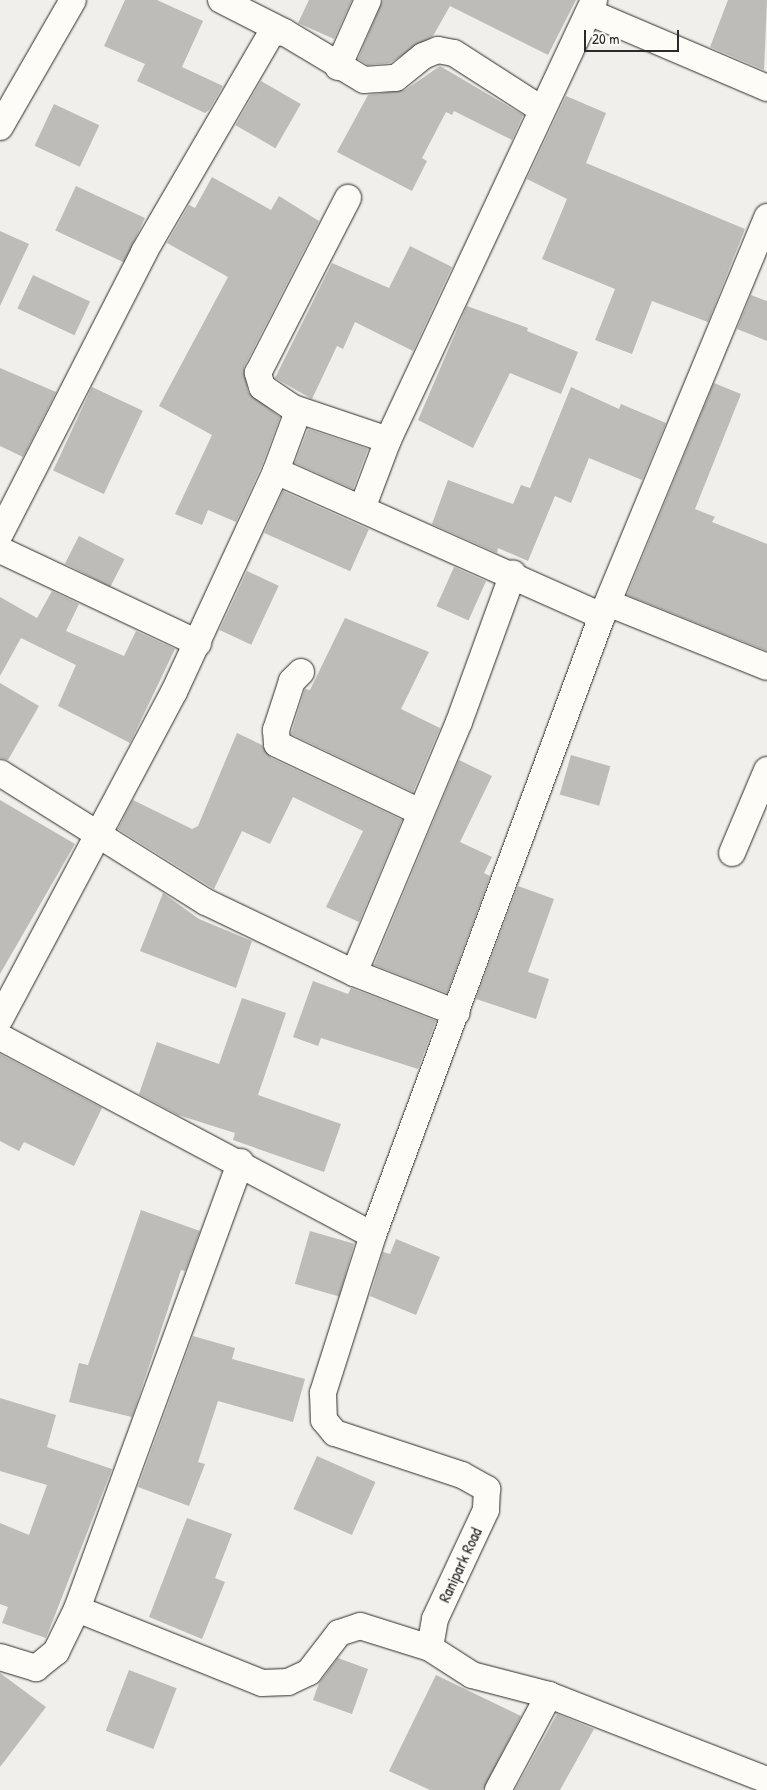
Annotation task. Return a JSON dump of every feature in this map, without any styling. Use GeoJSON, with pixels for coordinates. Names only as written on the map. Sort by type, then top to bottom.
{"type":"FeatureCollection","features":[{"type":"Feature","properties":{"kind":"street"},"geometry":{"type":"LineString","coordinates":[[0,127],[73,0]]}},
{"type":"Feature","properties":{"kind":"street"},"geometry":{"type":"LineString","coordinates":[[221,0],[284,32],[338,67],[364,80],[382,81],[396,78],[423,56],[438,50],[454,53],[541,110]]}},
{"type":"Feature","properties":{"kind":"street"},"geometry":{"type":"LineString","coordinates":[[338,67],[368,0]]}},
{"type":"Feature","properties":{"kind":"street"},"geometry":{"type":"LineString","coordinates":[[363,506],[388,440],[591,6],[767,88]]}},
{"type":"Feature","properties":{"kind":"street"},"geometry":{"type":"LineString","coordinates":[[0,534],[144,252],[244,76],[271,34],[284,32]]}},
{"type":"Feature","properties":{"kind":"street"},"geometry":{"type":"LineString","coordinates":[[348,198],[258,373],[262,387],[293,408],[388,440]]}},
{"type":"Feature","properties":{"kind":"street"},"geometry":{"type":"LineString","coordinates":[[0,1037],[241,1162],[373,1235],[605,610],[767,217]]}},
{"type":"Feature","properties":{"kind":"street"},"geometry":{"type":"LineString","coordinates":[[0,1019],[100,837],[198,643],[294,429],[293,408]]}},
{"type":"Feature","properties":{"kind":"street"},"geometry":{"type":"LineString","coordinates":[[276,471],[363,506],[513,574],[605,610],[767,667]]}},
{"type":"Feature","properties":{"kind":"street"},"geometry":{"type":"LineString","coordinates":[[0,550],[198,643]]}},
{"type":"Feature","properties":{"kind":"street"},"geometry":{"type":"LineString","coordinates":[[354,973],[420,812],[513,574]]}},
{"type":"Feature","properties":{"kind":"street"},"geometry":{"type":"LineString","coordinates":[[301,672],[292,681],[276,730],[276,744],[420,812]]}},
{"type":"Feature","properties":{"kind":"street"},"geometry":{"type":"LineString","coordinates":[[732,853],[767,770]]}},
{"type":"Feature","properties":{"kind":"street"},"geometry":{"type":"LineString","coordinates":[[0,774],[206,902],[354,973],[456,1013]]}},
{"type":"Feature","properties":{"kind":"street"},"geometry":{"type":"LineString","coordinates":[[0,1657],[36,1668],[56,1652],[77,1609],[241,1162]]}},
{"type":"Feature","properties":{"kind":"street","name":"Ranipark Road"},"geometry":{"type":"LineString","coordinates":[[373,1235],[323,1393],[324,1420],[336,1434],[462,1474],[487,1489],[486,1510],[435,1619],[430,1648]]}},
{"type":"Feature","properties":{"kind":"street"},"geometry":{"type":"LineString","coordinates":[[77,1609],[262,1683],[288,1682],[309,1672],[339,1633],[360,1626],[430,1648],[472,1675],[549,1695],[767,1780]]}},
{"type":"Feature","properties":{"kind":"street"},"geometry":{"type":"LineString","coordinates":[[498,1790],[549,1695]]}},
{"type":"Feature","properties":{"kind":"building"},"geometry":{"type":"Polygon","coordinates":[[[125,0],[157,0],[203,21],[182,67],[223,86],[209,110],[205,113],[137,81],[145,64],[104,46],[125,0]]]}},
{"type":"Feature","properties":{"kind":"building"},"geometry":{"type":"Polygon","coordinates":[[[309,0],[352,0],[334,39],[298,23],[309,0]]]}},
{"type":"Feature","properties":{"kind":"building"},"geometry":{"type":"Polygon","coordinates":[[[383,0],[576,0],[548,55],[450,6],[433,36],[390,63],[368,65],[358,59],[383,0]]]}},
{"type":"Feature","properties":{"kind":"building"},"geometry":{"type":"Polygon","coordinates":[[[728,0],[767,0],[764,70],[710,47],[728,0]]]}},
{"type":"Feature","properties":{"kind":"building"},"geometry":{"type":"Polygon","coordinates":[[[440,66],[523,115],[512,140],[454,111],[452,115],[446,112],[422,158],[427,161],[412,191],[337,152],[368,95],[405,90],[440,66]]]}},
{"type":"Feature","properties":{"kind":"building"},"geometry":{"type":"Polygon","coordinates":[[[261,81],[301,104],[275,148],[236,125],[261,81]]]}},
{"type":"Feature","properties":{"kind":"building"},"geometry":{"type":"Polygon","coordinates":[[[566,96],[606,113],[586,163],[745,229],[708,322],[652,301],[632,354],[595,340],[615,289],[542,259],[567,199],[527,179],[566,96]]]}},
{"type":"Feature","properties":{"kind":"building"},"geometry":{"type":"Polygon","coordinates":[[[54,104],[99,125],[80,167],[35,146],[54,104]]]}},
{"type":"Feature","properties":{"kind":"building"},"geometry":{"type":"Polygon","coordinates":[[[212,177],[271,210],[279,196],[319,221],[244,367],[248,392],[280,417],[262,465],[236,522],[208,510],[202,525],[175,514],[212,435],[159,406],[228,277],[167,243],[189,205],[195,208],[212,177]]]}},
{"type":"Feature","properties":{"kind":"building"},"geometry":{"type":"Polygon","coordinates":[[[76,186],[145,218],[124,263],[55,230],[76,186]]]}},
{"type":"Feature","properties":{"kind":"building"},"geometry":{"type":"Polygon","coordinates":[[[0,231],[29,244],[0,306],[0,231]]]}},
{"type":"Feature","properties":{"kind":"building"},"geometry":{"type":"Polygon","coordinates":[[[410,246],[452,267],[413,351],[355,322],[343,349],[337,346],[312,399],[275,378],[332,263],[389,288],[410,246]]]}},
{"type":"Feature","properties":{"kind":"building"},"geometry":{"type":"Polygon","coordinates":[[[33,275],[90,302],[74,335],[17,309],[33,275]]]}},
{"type":"Feature","properties":{"kind":"building"},"geometry":{"type":"Polygon","coordinates":[[[751,295],[767,301],[767,341],[737,329],[751,295]]]}},
{"type":"Feature","properties":{"kind":"building"},"geometry":{"type":"Polygon","coordinates":[[[467,306],[528,328],[527,331],[578,352],[561,394],[510,373],[473,448],[418,420],[467,306]]]}},
{"type":"Feature","properties":{"kind":"building"},"geometry":{"type":"Polygon","coordinates":[[[0,368],[56,392],[23,457],[0,446],[0,368]]]}},
{"type":"Feature","properties":{"kind":"building"},"geometry":{"type":"Polygon","coordinates":[[[714,383],[741,394],[695,509],[715,517],[712,522],[767,544],[767,651],[627,595],[714,383]]]}},
{"type":"Feature","properties":{"kind":"building"},"geometry":{"type":"Polygon","coordinates":[[[92,387],[143,411],[104,494],[53,470],[92,387]]]}},
{"type":"Feature","properties":{"kind":"building"},"geometry":{"type":"Polygon","coordinates":[[[571,387],[619,409],[621,404],[666,423],[642,480],[589,458],[571,503],[555,496],[528,561],[498,548],[497,553],[432,524],[448,480],[513,504],[521,485],[530,488],[571,387]]]}},
{"type":"Feature","properties":{"kind":"building"},"geometry":{"type":"Polygon","coordinates":[[[308,429],[368,449],[353,489],[295,463],[308,429]]]}},
{"type":"Feature","properties":{"kind":"building"},"geometry":{"type":"Polygon","coordinates":[[[283,491],[369,529],[350,571],[264,533],[283,491]]]}},
{"type":"Feature","properties":{"kind":"building"},"geometry":{"type":"Polygon","coordinates":[[[79,536],[124,559],[110,587],[65,564],[79,536]]]}},
{"type":"Feature","properties":{"kind":"building"},"geometry":{"type":"Polygon","coordinates":[[[454,567],[486,581],[468,621],[437,606],[454,567]]]}},
{"type":"Feature","properties":{"kind":"building"},"geometry":{"type":"Polygon","coordinates":[[[247,571],[279,586],[251,645],[220,630],[247,571]]]}},
{"type":"Feature","properties":{"kind":"building"},"geometry":{"type":"Polygon","coordinates":[[[52,591],[79,604],[66,631],[124,656],[136,631],[175,649],[130,743],[58,706],[76,665],[21,638],[0,676],[0,597],[37,618],[52,591]]]}},
{"type":"Feature","properties":{"kind":"building"},"geometry":{"type":"Polygon","coordinates":[[[345,618],[429,652],[401,709],[440,728],[413,792],[291,734],[305,689],[310,690],[345,618]]]}},
{"type":"Feature","properties":{"kind":"building"},"geometry":{"type":"Polygon","coordinates":[[[0,683],[39,706],[8,760],[0,758],[0,683]]]}},
{"type":"Feature","properties":{"kind":"building"},"geometry":{"type":"Polygon","coordinates":[[[237,733],[262,745],[271,758],[402,820],[359,922],[326,907],[363,831],[293,797],[270,844],[242,831],[214,889],[118,829],[133,800],[192,829],[198,826],[237,733]]]}},
{"type":"Feature","properties":{"kind":"building"},"geometry":{"type":"Polygon","coordinates":[[[571,755],[610,766],[599,806],[560,794],[571,755]]]}},
{"type":"Feature","properties":{"kind":"building"},"geometry":{"type":"Polygon","coordinates":[[[459,760],[492,776],[460,842],[492,857],[484,873],[490,876],[447,993],[374,965],[459,760]]]}},
{"type":"Feature","properties":{"kind":"building"},"geometry":{"type":"Polygon","coordinates":[[[0,800],[75,844],[0,974],[0,800]]]}},
{"type":"Feature","properties":{"kind":"building"},"geometry":{"type":"Polygon","coordinates":[[[518,886],[554,899],[528,972],[549,979],[536,1019],[476,999],[518,886]]]}},
{"type":"Feature","properties":{"kind":"building"},"geometry":{"type":"Polygon","coordinates":[[[163,893],[199,919],[252,941],[236,988],[140,951],[163,893]]]}},
{"type":"Feature","properties":{"kind":"building"},"geometry":{"type":"Polygon","coordinates":[[[313,981],[348,994],[351,988],[436,1021],[418,1069],[321,1038],[318,1046],[293,1037],[313,981]]]}},
{"type":"Feature","properties":{"kind":"building"},"geometry":{"type":"Polygon","coordinates":[[[242,998],[286,1013],[258,1095],[341,1124],[324,1172],[233,1140],[235,1133],[178,1115],[139,1094],[157,1042],[219,1064],[242,998]]]}},
{"type":"Feature","properties":{"kind":"building"},"geometry":{"type":"Polygon","coordinates":[[[0,1054],[102,1108],[74,1166],[24,1142],[19,1151],[0,1141],[0,1054]]]}},
{"type":"Feature","properties":{"kind":"building"},"geometry":{"type":"Polygon","coordinates":[[[141,1210],[200,1231],[185,1271],[181,1270],[132,1417],[69,1402],[79,1363],[88,1365],[141,1210]]]}},
{"type":"Feature","properties":{"kind":"building"},"geometry":{"type":"Polygon","coordinates":[[[310,1231],[354,1244],[339,1297],[295,1284],[310,1231]]]}},
{"type":"Feature","properties":{"kind":"building"},"geometry":{"type":"Polygon","coordinates":[[[396,1239],[440,1257],[416,1315],[370,1296],[383,1252],[390,1254],[396,1239]]]}},
{"type":"Feature","properties":{"kind":"building"},"geometry":{"type":"Polygon","coordinates":[[[193,1336],[235,1348],[232,1359],[305,1379],[293,1422],[218,1401],[198,1462],[205,1464],[189,1506],[138,1487],[193,1336]]]}},
{"type":"Feature","properties":{"kind":"building"},"geometry":{"type":"Polygon","coordinates":[[[0,1398],[56,1415],[47,1447],[112,1469],[46,1638],[2,1623],[8,1607],[0,1604],[0,1523],[29,1535],[47,1485],[0,1471],[0,1398]]]}},
{"type":"Feature","properties":{"kind":"building"},"geometry":{"type":"Polygon","coordinates":[[[317,1456],[375,1482],[352,1535],[293,1509],[317,1456]]]}},
{"type":"Feature","properties":{"kind":"building"},"geometry":{"type":"Polygon","coordinates":[[[187,1518],[232,1534],[215,1578],[225,1582],[202,1639],[149,1617],[187,1518]]]}},
{"type":"Feature","properties":{"kind":"building"},"geometry":{"type":"Polygon","coordinates":[[[338,1658],[368,1669],[352,1714],[313,1700],[319,1683],[338,1658]]]}},
{"type":"Feature","properties":{"kind":"building"},"geometry":{"type":"Polygon","coordinates":[[[129,1670],[177,1688],[153,1749],[106,1731],[129,1670]]]}},
{"type":"Feature","properties":{"kind":"building"},"geometry":{"type":"Polygon","coordinates":[[[0,1673],[46,1707],[0,1767],[0,1673]]]}},
{"type":"Feature","properties":{"kind":"building"},"geometry":{"type":"Polygon","coordinates":[[[436,1675],[521,1716],[483,1790],[430,1790],[389,1771],[436,1675]]]}},
{"type":"Feature","properties":{"kind":"building"},"geometry":{"type":"Polygon","coordinates":[[[557,1714],[594,1729],[560,1790],[515,1790],[557,1714]]]}}]}
